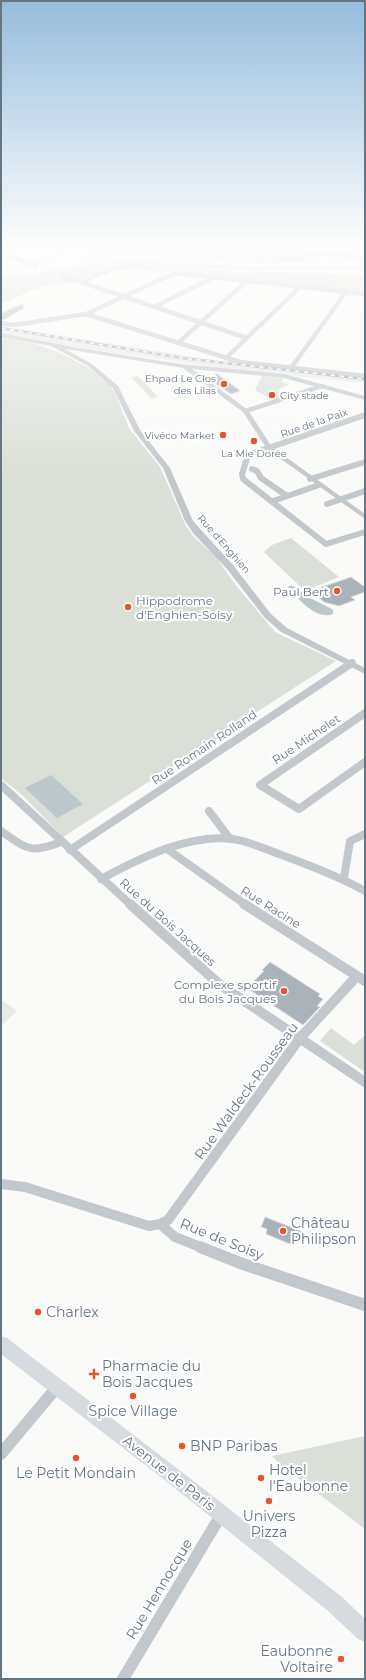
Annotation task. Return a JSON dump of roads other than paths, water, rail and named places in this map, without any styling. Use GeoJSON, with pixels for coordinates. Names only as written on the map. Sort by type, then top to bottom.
{"type":"FeatureCollection","features":[{"type":"Feature","properties":{"kind":"main road","name":"Avenue de Paris"},"geometry":{"type":"LineString","coordinates":[[1,1344],[335,1604],[365,1632]]}},
{"type":"Feature","properties":{"kind":"main road","name":"Avenue de Paris"},"geometry":{"type":"LineString","coordinates":[[335,1604],[365,1622]]}},
{"type":"Feature","properties":{"kind":"street"},"geometry":{"type":"LineString","coordinates":[[1,323],[14,325],[31,322]]}},
{"type":"Feature","properties":{"kind":"street"},"geometry":{"type":"LineString","coordinates":[[113,322],[248,364],[365,376]]}},
{"type":"Feature","properties":{"kind":"street"},"geometry":{"type":"LineString","coordinates":[[178,343],[201,322]]}},
{"type":"Feature","properties":{"kind":"street"},"geometry":{"type":"LineString","coordinates":[[202,322],[247,338]]}},
{"type":"Feature","properties":{"kind":"street"},"geometry":{"type":"LineString","coordinates":[[226,358],[263,322]]}},
{"type":"Feature","properties":{"kind":"street"},"geometry":{"type":"LineString","coordinates":[[291,368],[324,322]]}},
{"type":"Feature","properties":{"kind":"street","name":"Rue d'Enghien"},"geometry":{"type":"LineString","coordinates":[[1,335],[51,344],[74,352],[98,370],[116,387],[137,431],[166,468],[189,521],[196,531],[230,567],[268,616],[284,630],[352,663],[365,671]]}},
{"type":"Feature","properties":{"kind":"street"},"geometry":{"type":"LineString","coordinates":[[74,352],[87,351],[181,366],[284,376],[365,398]]}},
{"type":"Feature","properties":{"kind":"street"},"geometry":{"type":"LineString","coordinates":[[181,366],[190,369],[246,410],[269,448],[310,479],[365,517]]}},
{"type":"Feature","properties":{"kind":"street"},"geometry":{"type":"LineString","coordinates":[[198,376],[210,369]]}},
{"type":"Feature","properties":{"kind":"street"},"geometry":{"type":"LineString","coordinates":[[246,410],[322,386]]}},
{"type":"Feature","properties":{"kind":"street","name":"Rue de la Paix"},"geometry":{"type":"LineString","coordinates":[[273,501],[244,479],[242,474],[248,455],[365,415]]}},
{"type":"Feature","properties":{"kind":"street"},"geometry":{"type":"LineString","coordinates":[[310,479],[365,462]]}},
{"type":"Feature","properties":{"kind":"street"},"geometry":{"type":"LineString","coordinates":[[252,469],[257,471],[261,478],[287,496]]}},
{"type":"Feature","properties":{"kind":"street"},"geometry":{"type":"LineString","coordinates":[[273,501],[319,485]]}},
{"type":"Feature","properties":{"kind":"street"},"geometry":{"type":"LineString","coordinates":[[327,504],[365,491]]}},
{"type":"Feature","properties":{"kind":"street"},"geometry":{"type":"LineString","coordinates":[[273,501],[326,544],[365,532]]}},
{"type":"Feature","properties":{"kind":"street","name":"Rue Romain Rolland"},"geometry":{"type":"LineString","coordinates":[[70,850],[352,663]]}},
{"type":"Feature","properties":{"kind":"street","name":"Rue Michelet"},"geometry":{"type":"LineString","coordinates":[[365,713],[260,785],[299,809],[365,762]]}},
{"type":"Feature","properties":{"kind":"street","name":"Rue du Bois Jacques"},"geometry":{"type":"LineString","coordinates":[[4,787],[101,879],[219,984],[365,1082]]}},
{"type":"Feature","properties":{"kind":"street"},"geometry":{"type":"LineString","coordinates":[[209,811],[230,839]]}},
{"type":"Feature","properties":{"kind":"street"},"geometry":{"type":"LineString","coordinates":[[1,831],[31,850],[40,850],[62,842]]}},
{"type":"Feature","properties":{"kind":"street"},"geometry":{"type":"LineString","coordinates":[[344,878],[350,841],[365,834]]}},
{"type":"Feature","properties":{"kind":"street"},"geometry":{"type":"LineString","coordinates":[[101,879],[138,859],[167,849],[199,841],[230,839],[250,843],[344,878],[365,890]]}},
{"type":"Feature","properties":{"kind":"street","name":"Rue Racine"},"geometry":{"type":"LineString","coordinates":[[167,849],[229,894],[361,978]]}},
{"type":"Feature","properties":{"kind":"street","name":"Rue Waldeck-Rousseau"},"geometry":{"type":"LineString","coordinates":[[160,1224],[168,1220],[300,1038],[361,978]]}},
{"type":"Feature","properties":{"kind":"street"},"geometry":{"type":"LineString","coordinates":[[1,1184],[25,1187],[90,1206],[137,1223],[149,1226],[160,1224]]}},
{"type":"Feature","properties":{"kind":"street","name":"Rue de Soisy"},"geometry":{"type":"LineString","coordinates":[[160,1224],[175,1237],[240,1263],[365,1305]]}},
{"type":"Feature","properties":{"kind":"street"},"geometry":{"type":"LineString","coordinates":[[1,1454],[57,1387]]}},
{"type":"Feature","properties":{"kind":"street","name":"Rue Hennocque"},"geometry":{"type":"LineString","coordinates":[[123,1679],[221,1515]]}},
{"type":"Feature","properties":{"kind":"railway"},"geometry":{"type":"LineString","coordinates":[[1,328],[182,358],[365,379]]}},
{"type":"Feature","properties":{"kind":"place","name":"Ehpad Le Clos des Lilas"},"geometry":{"type":"Point","coordinates":[224,384]}},
{"type":"Feature","properties":{"kind":"place","name":"City stade"},"geometry":{"type":"Point","coordinates":[272,395]}},
{"type":"Feature","properties":{"kind":"place","name":"Vivéco Market"},"geometry":{"type":"Point","coordinates":[223,435]}},
{"type":"Feature","properties":{"kind":"place","name":"La Mie Dorée"},"geometry":{"type":"Point","coordinates":[254,441]}},
{"type":"Feature","properties":{"kind":"place","name":"Paul Bert"},"geometry":{"type":"Point","coordinates":[337,591]}},
{"type":"Feature","properties":{"kind":"place","name":"Hippodrome d'Enghien-Soisy"},"geometry":{"type":"Point","coordinates":[128,607]}},
{"type":"Feature","properties":{"kind":"place","name":"Complexe sportif du Bois Jacques"},"geometry":{"type":"Point","coordinates":[284,991]}},
{"type":"Feature","properties":{"kind":"place","name":"Château Philipson"},"geometry":{"type":"Point","coordinates":[283,1231]}},
{"type":"Feature","properties":{"kind":"place","name":"Charlex"},"geometry":{"type":"Point","coordinates":[38,1312]}},
{"type":"Feature","properties":{"kind":"place","name":"Pharmacie du Bois Jacques"},"geometry":{"type":"Point","coordinates":[94,1374]}},
{"type":"Feature","properties":{"kind":"place","name":"Spice Village"},"geometry":{"type":"Point","coordinates":[133,1396]}},
{"type":"Feature","properties":{"kind":"place","name":"BNP Paribas"},"geometry":{"type":"Point","coordinates":[182,1446]}},
{"type":"Feature","properties":{"kind":"place","name":"Le Petit Mondain"},"geometry":{"type":"Point","coordinates":[76,1458]}},
{"type":"Feature","properties":{"kind":"place","name":"Hotel l'Eaubonne"},"geometry":{"type":"Point","coordinates":[261,1478]}},
{"type":"Feature","properties":{"kind":"place","name":"Univers Pizza"},"geometry":{"type":"Point","coordinates":[269,1501]}},
{"type":"Feature","properties":{"kind":"place","name":"Eaubonne Voltaire"},"geometry":{"type":"Point","coordinates":[341,1659]}}]}
